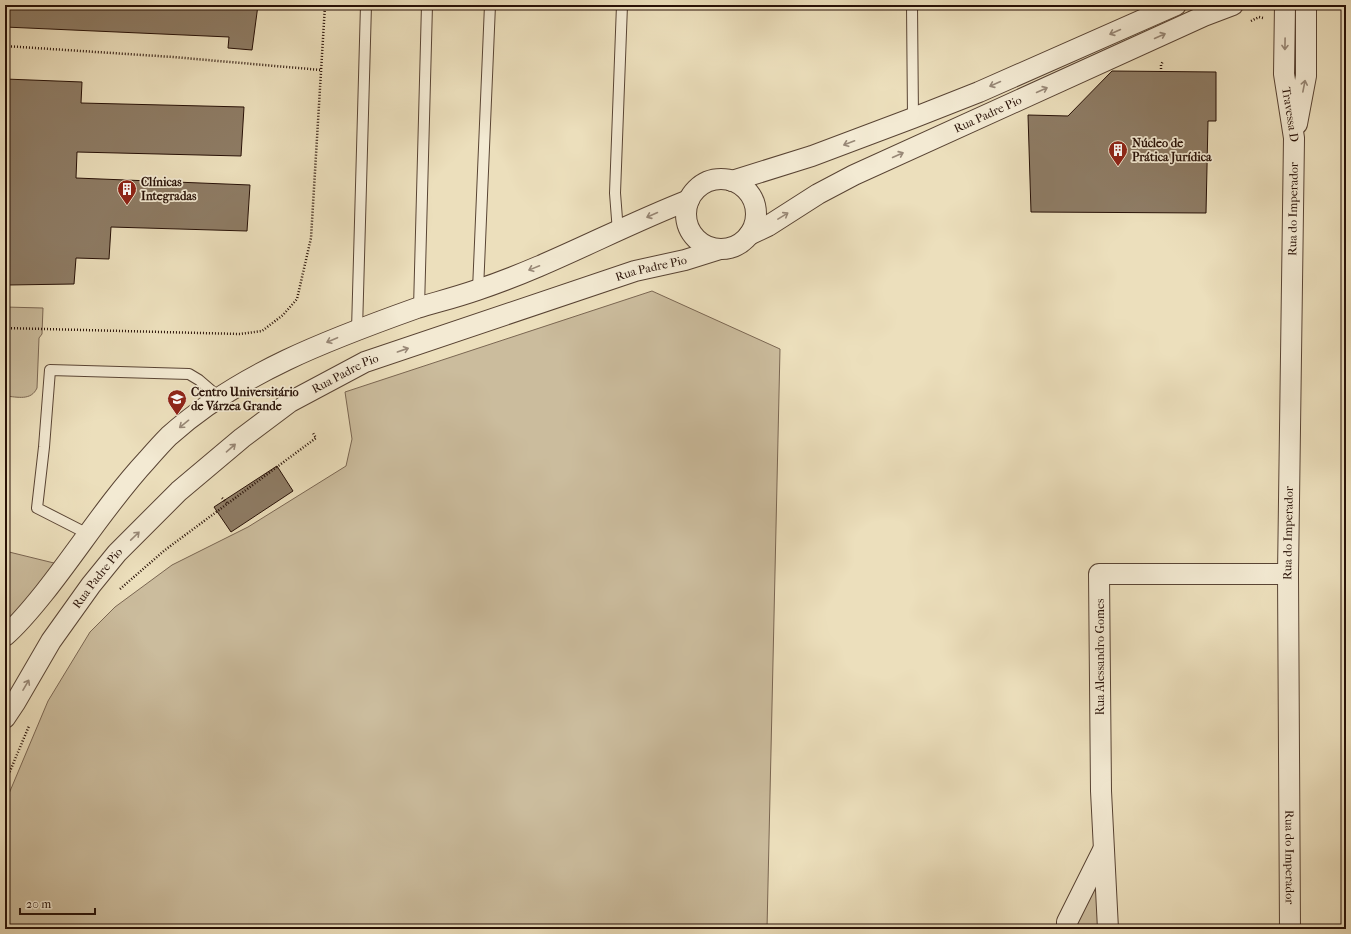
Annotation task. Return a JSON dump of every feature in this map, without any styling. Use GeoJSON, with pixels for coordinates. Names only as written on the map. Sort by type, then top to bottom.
{"type":"FeatureCollection","features":[{"type":"Feature","properties":{"kind":"street","name":"Rua Padre Pio"},"geometry":{"type":"LineString","coordinates":[[732,181],[807,158],[979,92],[1176,5]]}},
{"type":"Feature","properties":{"kind":"street","name":"Rua Padre Pio"},"geometry":{"type":"LineString","coordinates":[[749,235],[768,226],[818,194],[854,175],[1204,16],[1233,5]]}},
{"type":"Feature","properties":{"kind":"street","name":"Travessa D"},"geometry":{"type":"LineString","coordinates":[[1285,5],[1284,74],[1294,138]]}},
{"type":"Feature","properties":{"kind":"street","name":"Travessa D"},"geometry":{"type":"LineString","coordinates":[[1294,138],[1306,76],[1306,5]]}},
{"type":"Feature","properties":{"kind":"street","name":"Rua do Imperador"},"geometry":{"type":"LineString","coordinates":[[1290,929],[1288,574],[1294,138]]}},
{"type":"Feature","properties":{"kind":"street"},"geometry":{"type":"LineString","coordinates":[[715,179],[732,181],[742,185],[750,193],[755,203],[757,214],[749,235],[741,243],[731,248],[720,249],[709,247],[699,241],[691,233],[687,222],[686,211],[693,192],[706,182],[715,179]]}},
{"type":"Feature","properties":{"kind":"street"},"geometry":{"type":"LineString","coordinates":[[5,636],[20,622],[69,562],[128,480],[161,444],[197,414],[220,398],[255,376],[334,339],[419,308],[478,290],[551,261],[618,232],[640,220],[689,200]]}},
{"type":"Feature","properties":{"kind":"street","name":"Rua Padre Pio"},"geometry":{"type":"LineString","coordinates":[[5,718],[16,703],[51,641],[91,585],[117,553],[179,491],[242,438],[290,402],[365,362],[635,270],[685,260],[720,249]]}},
{"type":"Feature","properties":{"kind":"street","name":"Rua Alessandro Gomes"},"geometry":{"type":"LineString","coordinates":[[1108,929],[1101,791],[1099,574],[1288,574]]}},
{"type":"Feature","properties":{"kind":"street"},"geometry":{"type":"LineString","coordinates":[[1067,929],[1067,922],[1104,848]]}},
{"type":"Feature","properties":{"kind":"lane"},"geometry":{"type":"LineString","coordinates":[[357,330],[366,5]]}},
{"type":"Feature","properties":{"kind":"lane"},"geometry":{"type":"LineString","coordinates":[[419,308],[427,5]]}},
{"type":"Feature","properties":{"kind":"lane"},"geometry":{"type":"LineString","coordinates":[[478,290],[490,5]]}},
{"type":"Feature","properties":{"kind":"lane"},"geometry":{"type":"LineString","coordinates":[[618,232],[615,193],[622,5]]}},
{"type":"Feature","properties":{"kind":"lane"},"geometry":{"type":"LineString","coordinates":[[912,5],[913,118]]}},
{"type":"Feature","properties":{"kind":"lane"},"geometry":{"type":"LineString","coordinates":[[88,534],[37,508],[50,370],[189,374],[199,380],[220,398]]}},
{"type":"Feature","properties":{"kind":"path"},"geometry":{"type":"LineString","coordinates":[[5,328],[240,334],[262,331],[283,315],[297,299],[311,238],[325,5]]}},
{"type":"Feature","properties":{"kind":"path"},"geometry":{"type":"LineString","coordinates":[[1246,23],[1259,17],[1269,19]]}},
{"type":"Feature","properties":{"kind":"path"},"geometry":{"type":"LineString","coordinates":[[5,46],[173,57],[321,70]]}},
{"type":"Feature","properties":{"kind":"path"},"geometry":{"type":"LineString","coordinates":[[116,592],[164,550],[316,438],[313,433]]}},
{"type":"Feature","properties":{"kind":"path"},"geometry":{"type":"LineString","coordinates":[[222,498],[227,504]]}},
{"type":"Feature","properties":{"kind":"path"},"geometry":{"type":"LineString","coordinates":[[5,783],[29,726]]}},
{"type":"Feature","properties":{"kind":"shaded area"},"geometry":{"type":"Polygon","coordinates":[[[652,291],[780,349],[767,929],[5,929],[5,803],[48,701],[90,632],[115,607],[172,565],[248,527],[346,466],[352,439],[345,392],[652,291]]]}},
{"type":"Feature","properties":{"kind":"shaded area"},"geometry":{"type":"Polygon","coordinates":[[[5,307],[43,308],[42,334],[39,338],[37,388],[28,397],[5,396],[5,307]]]}},
{"type":"Feature","properties":{"kind":"shaded area"},"geometry":{"type":"Polygon","coordinates":[[[5,551],[58,564],[5,627],[5,551]]]}},
{"type":"Feature","properties":{"kind":"shaded area"},"geometry":{"type":"Polygon","coordinates":[[[1099,873],[1101,929],[1074,929],[1099,873]]]}},
{"type":"Feature","properties":{"kind":"building"},"geometry":{"type":"Polygon","coordinates":[[[5,5],[258,5],[252,50],[228,48],[229,37],[5,27],[5,5]]]}},
{"type":"Feature","properties":{"kind":"building","name":"Núcleo de Prática Jurídica"},"geometry":{"type":"Polygon","coordinates":[[[1112,71],[1216,72],[1216,121],[1208,121],[1206,213],[1031,212],[1028,115],[1068,116],[1112,71]]]}},
{"type":"Feature","properties":{"kind":"building","name":"Clínicas Integradas"},"geometry":{"type":"Polygon","coordinates":[[[5,79],[82,82],[81,103],[244,107],[241,156],[77,152],[76,178],[250,185],[247,231],[111,227],[109,259],[76,258],[74,284],[8,285],[7,298],[5,297],[5,79]]]}},
{"type":"Feature","properties":{"kind":"building"},"geometry":{"type":"Polygon","coordinates":[[[277,466],[293,491],[231,532],[214,507],[277,466]]]}},
{"type":"Feature","properties":{"kind":"place","name":"Núcleo de Prática Jurídica"},"geometry":{"type":"Point","coordinates":[1118,167]}},
{"type":"Feature","properties":{"kind":"place","name":"Clínicas Integradas"},"geometry":{"type":"Point","coordinates":[127,206]}},
{"type":"Feature","properties":{"kind":"place","name":"Centro Universitário de Várzea Grande"},"geometry":{"type":"Point","coordinates":[177,416]}}]}
